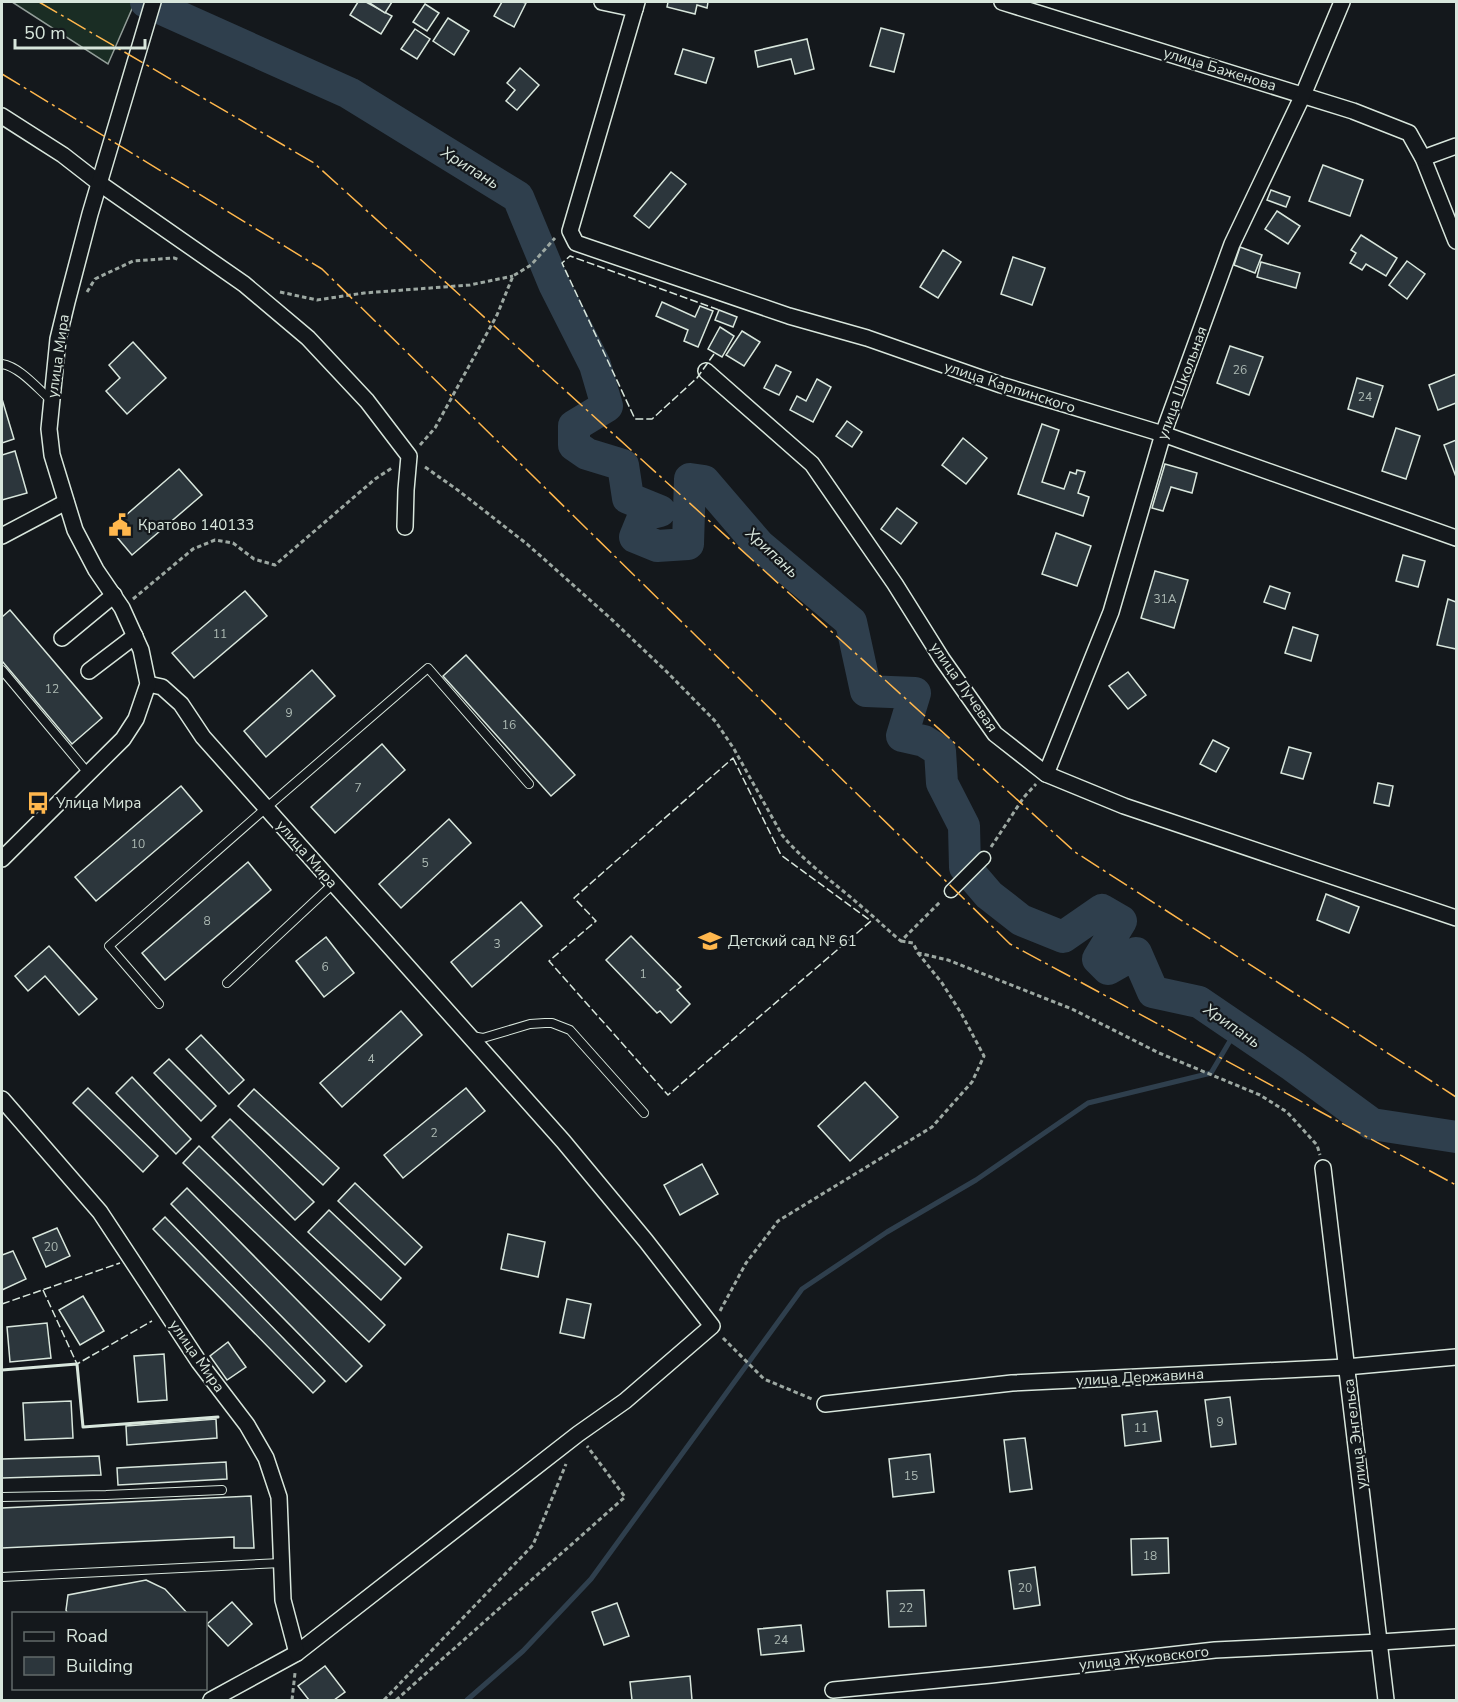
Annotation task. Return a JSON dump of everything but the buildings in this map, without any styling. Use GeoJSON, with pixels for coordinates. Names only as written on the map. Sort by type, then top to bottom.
{"type":"FeatureCollection","features":[{"type":"Feature","properties":{"kind":"street","name":"улица Мира"},"geometry":{"type":"LineString","coordinates":[[153,2],[99,183],[58,339],[49,429],[52,455],[75,530],[96,570],[118,602],[135,636],[141,650],[148,684],[162,687],[181,704],[203,737],[570,1150],[646,1241],[712,1326]]}},
{"type":"Feature","properties":{"kind":"street"},"geometry":{"type":"LineString","coordinates":[[570,231],[636,5],[602,2]]}},
{"type":"Feature","properties":{"kind":"street","name":"улица Баженова"},"geometry":{"type":"LineString","coordinates":[[1002,2],[1353,111],[1409,133],[1423,158],[1456,241]]}},
{"type":"Feature","properties":{"kind":"street","name":"улица Школьная"},"geometry":{"type":"LineString","coordinates":[[1046,774],[1111,612],[1163,434],[1232,244],[1303,95],[1342,2]]}},
{"type":"Feature","properties":{"kind":"street"},"geometry":{"type":"LineString","coordinates":[[2,116],[63,155],[99,183],[244,284],[308,338],[367,401],[409,456],[405,527]]}},
{"type":"Feature","properties":{"kind":"street"},"geometry":{"type":"LineString","coordinates":[[1423,158],[1456,146]]}},
{"type":"Feature","properties":{"kind":"street","name":"улица Карпинского"},"geometry":{"type":"LineString","coordinates":[[570,231],[576,243],[602,253],[789,316],[867,338],[1001,385],[1163,434],[1456,538]]}},
{"type":"Feature","properties":{"kind":"street","name":"улица Лучевая"},"geometry":{"type":"LineString","coordinates":[[706,371],[812,464],[995,734],[1046,774],[1124,806],[1456,918]]}},
{"type":"Feature","properties":{"kind":"street"},"geometry":{"type":"LineString","coordinates":[[2,536],[66,502]]}},
{"type":"Feature","properties":{"kind":"street"},"geometry":{"type":"LineString","coordinates":[[62,638],[118,602]]}},
{"type":"Feature","properties":{"kind":"street"},"geometry":{"type":"LineString","coordinates":[[89,671],[135,636]]}},
{"type":"Feature","properties":{"kind":"street"},"geometry":{"type":"LineString","coordinates":[[2,859],[123,740],[136,719],[148,684]]}},
{"type":"Feature","properties":{"kind":"street"},"geometry":{"type":"LineString","coordinates":[[951,891],[984,858]]}},
{"type":"Feature","properties":{"kind":"street","name":"улица Мира"},"geometry":{"type":"LineString","coordinates":[[2,1099],[100,1212],[199,1362],[247,1425],[266,1458],[279,1497],[283,1600],[297,1653]]}},
{"type":"Feature","properties":{"kind":"street","name":"улица Энгельса"},"geometry":{"type":"LineString","coordinates":[[1323,1168],[1386,1701]]}},
{"type":"Feature","properties":{"kind":"street"},"geometry":{"type":"LineString","coordinates":[[211,1701],[297,1653],[578,1434],[625,1401],[712,1326]]}},
{"type":"Feature","properties":{"kind":"street","name":"улица Державина"},"geometry":{"type":"LineString","coordinates":[[825,1404],[1012,1383],[1346,1367],[1456,1357]]}},
{"type":"Feature","properties":{"kind":"street","name":"улица Жуковского"},"geometry":{"type":"LineString","coordinates":[[833,1690],[1215,1650],[1456,1636]]}},
{"type":"Feature","properties":{"kind":"lane"},"geometry":{"type":"LineString","coordinates":[[2,364],[21,374],[52,401]]}},
{"type":"Feature","properties":{"kind":"lane"},"geometry":{"type":"LineString","coordinates":[[159,1004],[109,946],[428,668],[529,784]]}},
{"type":"Feature","properties":{"kind":"lane"},"geometry":{"type":"LineString","coordinates":[[2,670],[88,773]]}},
{"type":"Feature","properties":{"kind":"lane"},"geometry":{"type":"LineString","coordinates":[[226,983],[333,884]]}},
{"type":"Feature","properties":{"kind":"lane"},"geometry":{"type":"LineString","coordinates":[[465,1034],[483,1038],[536,1023],[552,1023],[570,1030],[644,1113]]}},
{"type":"Feature","properties":{"kind":"lane"},"geometry":{"type":"LineString","coordinates":[[2,1497],[106,1496],[222,1490]]}},
{"type":"Feature","properties":{"kind":"lane"},"geometry":{"type":"LineString","coordinates":[[2,1577],[281,1563]]}},
{"type":"Feature","properties":{"kind":"path"},"geometry":{"type":"LineString","coordinates":[[118,602],[192,549],[215,540],[233,543],[254,559],[275,565],[375,479],[409,456],[435,428],[497,315],[513,276],[531,265],[555,238],[570,231]]}},
{"type":"Feature","properties":{"kind":"path"},"geometry":{"type":"LineString","coordinates":[[409,456],[459,491],[527,544],[609,616],[716,722],[734,748],[782,835],[901,941],[913,944],[942,983],[984,1056],[972,1082],[932,1127],[778,1221],[746,1263],[712,1326],[764,1379],[825,1404]]}},
{"type":"Feature","properties":{"kind":"path"},"geometry":{"type":"LineString","coordinates":[[984,858],[1024,797],[1046,774]]}},
{"type":"Feature","properties":{"kind":"path"},"geometry":{"type":"LineString","coordinates":[[901,941],[951,891]]}},
{"type":"Feature","properties":{"kind":"path"},"geometry":{"type":"LineString","coordinates":[[918,953],[948,960],[1072,1009],[1159,1053],[1260,1095],[1287,1112],[1317,1145],[1323,1168]]}},
{"type":"Feature","properties":{"kind":"path"},"geometry":{"type":"LineString","coordinates":[[384,1701],[533,1545],[578,1434]]}},
{"type":"Feature","properties":{"kind":"path"},"geometry":{"type":"LineString","coordinates":[[396,1701],[625,1497],[578,1434]]}},
{"type":"Feature","properties":{"kind":"path"},"geometry":{"type":"LineString","coordinates":[[292,1701],[297,1653]]}},
{"type":"Feature","properties":{"kind":"green space"},"geometry":{"type":"Polygon","coordinates":[[[12,2],[135,2],[108,64],[12,2]]]}},
{"type":"Feature","properties":{"kind":"waterway","name":"Хрипань"},"geometry":{"type":"LineString","coordinates":[[146,2],[349,93],[518,197],[554,284],[595,365],[607,406],[574,426],[574,445],[587,454],[623,465],[628,498],[660,511],[644,515],[635,537],[657,546],[688,544],[690,479],[704,481],[759,545],[851,622],[866,691],[915,693],[902,736],[924,741],[940,751],[942,783],[964,826],[965,867],[989,895],[1021,920],[1063,937],[1102,910],[1121,921],[1098,959],[1108,969],[1136,953],[1153,992],[1199,1002],[1293,1066],[1372,1124],[1456,1137]]}},
{"type":"Feature","properties":{"kind":"waterway"},"geometry":{"type":"LineString","coordinates":[[467,1700],[523,1651],[591,1579],[802,1289],[887,1232],[976,1180],[1088,1103],[1211,1073],[1237,1029]]}},
{"type":"Feature","properties":{"kind":"fence"},"geometry":{"type":"LineString","coordinates":[[714,354],[697,378],[652,419],[635,419],[562,263],[570,256],[719,310]]}},
{"type":"Feature","properties":{"kind":"fence"},"geometry":{"type":"LineString","coordinates":[[733,758],[781,855],[871,921],[668,1095],[549,961],[596,921],[574,898],[733,758]]}},
{"type":"Feature","properties":{"kind":"fence"},"geometry":{"type":"LineString","coordinates":[[2,1304],[120,1263]]}},
{"type":"Feature","properties":{"kind":"fence"},"geometry":{"type":"LineString","coordinates":[[43,1290],[77,1364],[152,1321]]}},
{"type":"Feature","properties":{"kind":"wall"},"geometry":{"type":"LineString","coordinates":[[2,1370],[77,1364],[83,1427],[218,1417]]}},
{"type":"Feature","properties":{"kind":"power"},"geometry":{"type":"LineString","coordinates":[[39,2],[314,163],[1075,852],[1456,1097]]}},
{"type":"Feature","properties":{"kind":"power"},"geometry":{"type":"LineString","coordinates":[[2,74],[322,269],[1010,944],[1456,1185]]}},
{"type":"Feature","properties":{"kind":"place","name":"Кратово 140133"},"geometry":{"type":"Point","coordinates":[120,525]}},
{"type":"Feature","properties":{"kind":"place","name":"Улица Мира"},"geometry":{"type":"Point","coordinates":[38,803]}},
{"type":"Feature","properties":{"kind":"place","name":"Детский сад № 61"},"geometry":{"type":"Point","coordinates":[710,941]}}]}
